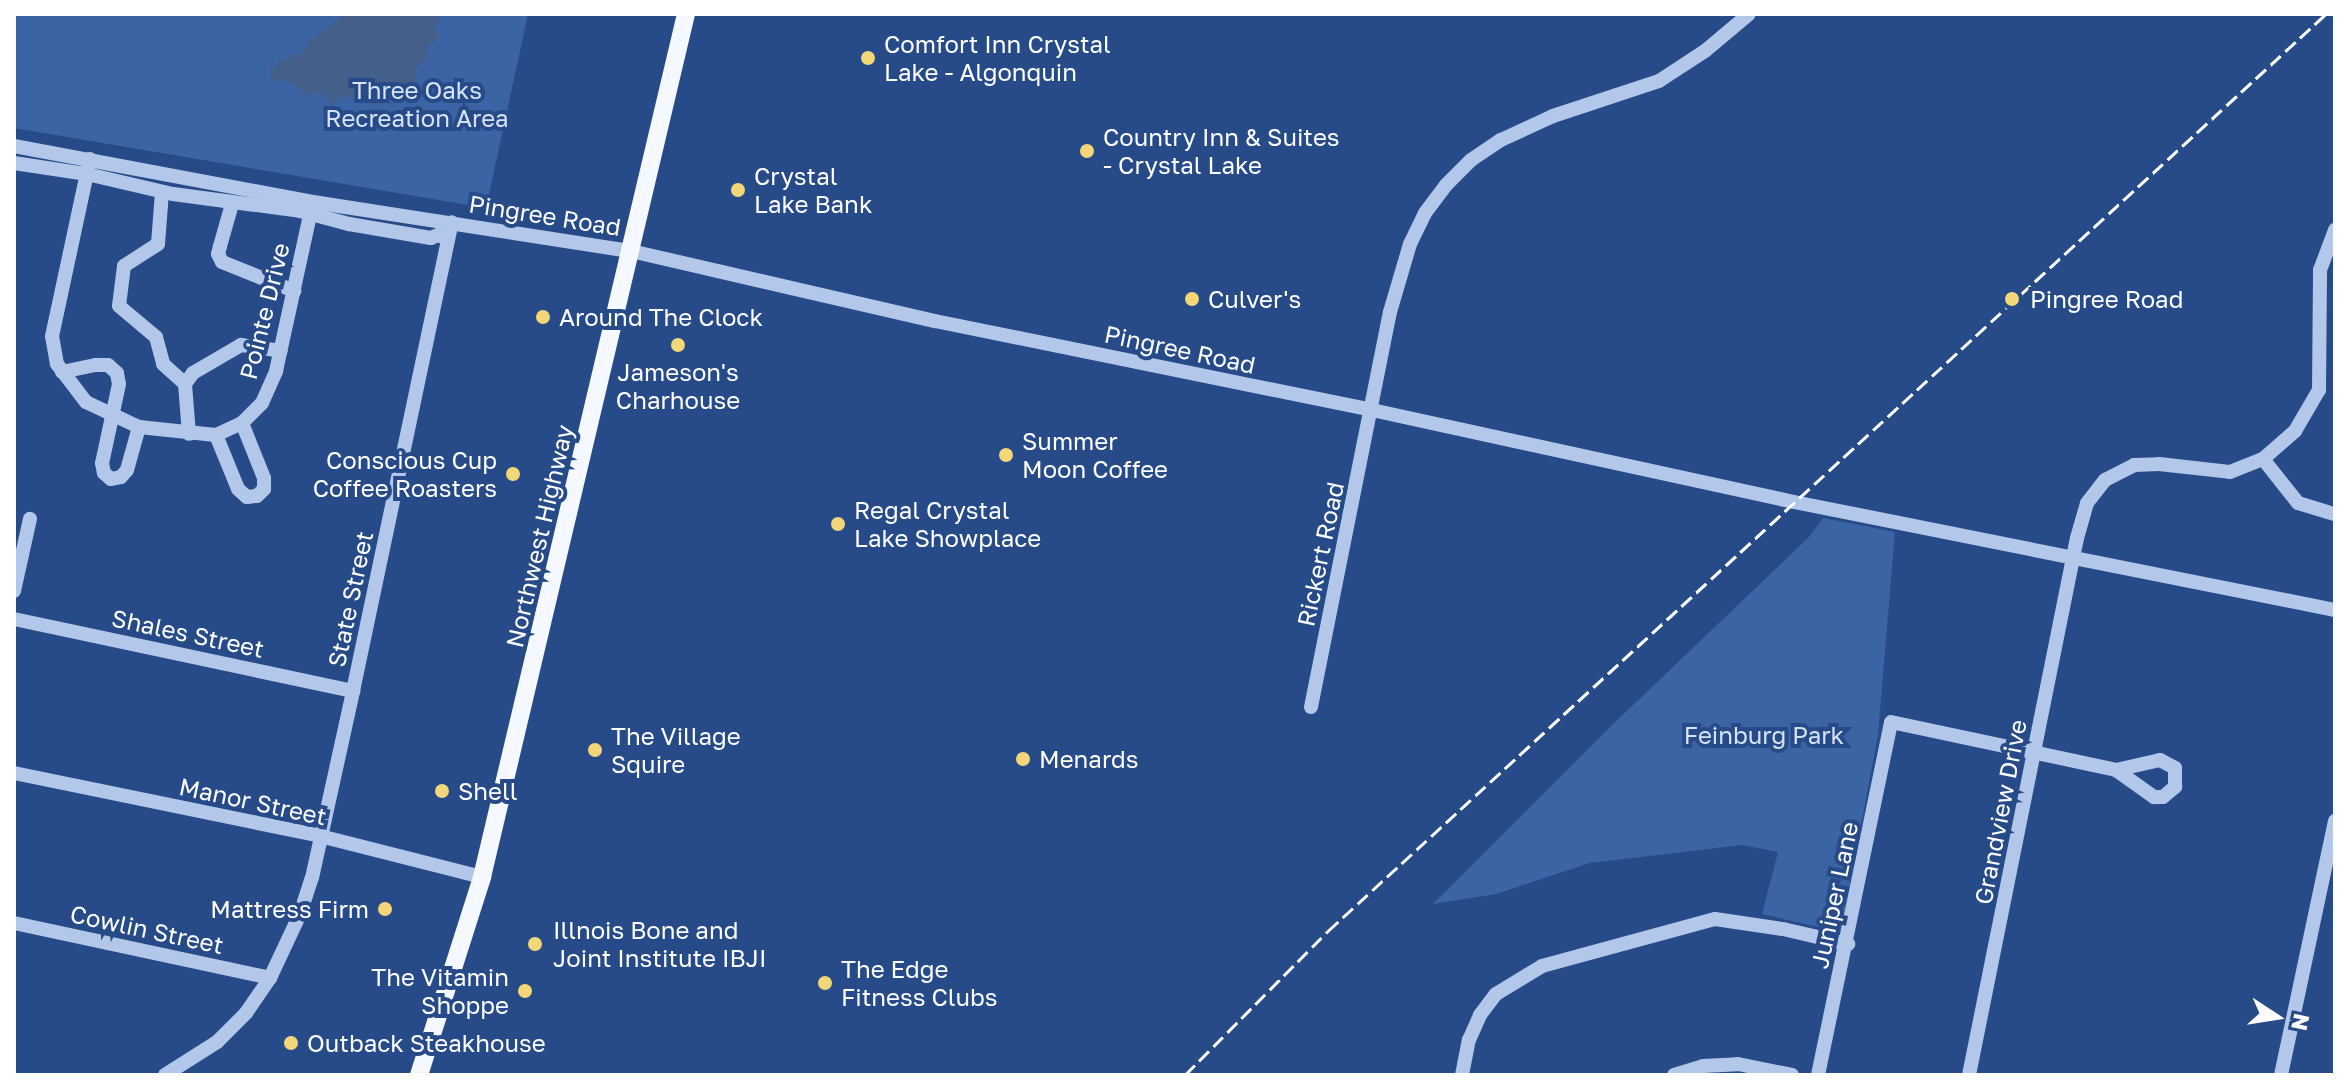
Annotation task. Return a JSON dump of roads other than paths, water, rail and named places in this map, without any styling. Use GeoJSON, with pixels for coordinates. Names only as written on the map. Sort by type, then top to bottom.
{"type":"FeatureCollection","features":[{"type":"Feature","properties":{"kind":"main road","name":"Northwest Highway"},"geometry":{"type":"LineString","coordinates":[[418,1072],[482,877],[686,14]]}},
{"type":"Feature","properties":{"kind":"street","name":"Rickert Road"},"geometry":{"type":"LineString","coordinates":[[1311,707],[1390,312],[1410,244],[1446,185],[1471,160],[1501,140],[1553,116],[1659,81],[1705,51],[1749,14]]}},
{"type":"Feature","properties":{"kind":"street","name":"Pingree Road"},"geometry":{"type":"LineString","coordinates":[[14,146],[88,167],[312,208],[452,222],[631,251],[935,321],[1372,410],[1794,502],[2335,610]]}},
{"type":"Feature","properties":{"kind":"street"},"geometry":{"type":"LineString","coordinates":[[14,163],[88,167],[162,192],[232,204],[312,208],[349,224],[431,238],[438,235],[448,239]]}},
{"type":"Feature","properties":{"kind":"street","name":"Pointe Drive"},"geometry":{"type":"LineString","coordinates":[[88,167],[52,336],[62,372],[86,402],[139,427],[216,435],[242,423],[262,403],[281,351],[312,208]]}},
{"type":"Feature","properties":{"kind":"street"},"geometry":{"type":"LineString","coordinates":[[162,192],[158,244],[124,266],[119,306],[156,337],[163,364],[185,384]]}},
{"type":"Feature","properties":{"kind":"street"},"geometry":{"type":"LineString","coordinates":[[232,204],[218,254],[222,262],[294,291]]}},
{"type":"Feature","properties":{"kind":"street","name":"State Street"},"geometry":{"type":"LineString","coordinates":[[165,1075],[217,1042],[246,1013],[270,978],[300,914],[353,691],[452,222]]}},
{"type":"Feature","properties":{"kind":"street"},"geometry":{"type":"LineString","coordinates":[[2335,230],[2320,270],[2329,372],[2313,406],[2295,431],[2263,459],[2298,503],[2335,514]]}},
{"type":"Feature","properties":{"kind":"street"},"geometry":{"type":"LineString","coordinates":[[189,434],[185,384],[193,373],[241,345],[281,351]]}},
{"type":"Feature","properties":{"kind":"street"},"geometry":{"type":"LineString","coordinates":[[62,372],[108,365],[117,373],[119,384],[102,463],[104,473],[111,479],[121,477],[127,470],[139,427]]}},
{"type":"Feature","properties":{"kind":"street"},"geometry":{"type":"LineString","coordinates":[[216,435],[238,489],[247,497],[257,496],[264,489],[264,478],[242,423]]}},
{"type":"Feature","properties":{"kind":"street","name":"Grandview Drive"},"geometry":{"type":"LineString","coordinates":[[1969,1075],[2087,503],[2098,486],[2123,469],[2150,463],[2223,473],[2263,459]]}},
{"type":"Feature","properties":{"kind":"street"},"geometry":{"type":"LineString","coordinates":[[14,591],[30,519]]}},
{"type":"Feature","properties":{"kind":"street","name":"Shales Street"},"geometry":{"type":"LineString","coordinates":[[14,619],[353,691]]}},
{"type":"Feature","properties":{"kind":"street","name":"Juniper Lane"},"geometry":{"type":"LineString","coordinates":[[1818,1075],[1848,944],[1891,722],[2034,752]]}},
{"type":"Feature","properties":{"kind":"street"},"geometry":{"type":"LineString","coordinates":[[2034,752],[2116,770]]}},
{"type":"Feature","properties":{"kind":"street","name":"Manor Street"},"geometry":{"type":"LineString","coordinates":[[14,773],[320,836],[482,877]]}},
{"type":"Feature","properties":{"kind":"street"},"geometry":{"type":"LineString","coordinates":[[2281,1075],[2335,821]]}},
{"type":"Feature","properties":{"kind":"street"},"geometry":{"type":"LineString","coordinates":[[1462,1075],[1469,1040],[1480,1015],[1496,994],[1542,966],[1715,919],[1848,944]]}},
{"type":"Feature","properties":{"kind":"street","name":"Cowlin Street"},"geometry":{"type":"LineString","coordinates":[[14,923],[270,978]]}},
{"type":"Feature","properties":{"kind":"street"},"geometry":{"type":"LineString","coordinates":[[1674,1075],[1703,1066],[1738,1064],[1792,1075]]}},
{"type":"Feature","properties":{"kind":"railway"},"geometry":{"type":"LineString","coordinates":[[1185,1075],[1328,931],[2326,14]]}},
{"type":"Feature","properties":{"kind":"place","name":"Comfort Inn Crystal Lake - Algonquin"},"geometry":{"type":"Point","coordinates":[868,58]}},
{"type":"Feature","properties":{"kind":"place","name":"Country Inn & Suites - Crystal Lake"},"geometry":{"type":"Point","coordinates":[1087,151]}},
{"type":"Feature","properties":{"kind":"place","name":"Crystal Lake Bank"},"geometry":{"type":"Point","coordinates":[738,190]}},
{"type":"Feature","properties":{"kind":"place","name":"Culver's"},"geometry":{"type":"Point","coordinates":[1192,299]}},
{"type":"Feature","properties":{"kind":"place","name":"Pingree Road"},"geometry":{"type":"Point","coordinates":[2012,299]}},
{"type":"Feature","properties":{"kind":"place","name":"Around The Clock"},"geometry":{"type":"Point","coordinates":[543,317]}},
{"type":"Feature","properties":{"kind":"place","name":"Jameson's Charhouse"},"geometry":{"type":"Point","coordinates":[678,345]}},
{"type":"Feature","properties":{"kind":"place","name":"Summer Moon Coffee"},"geometry":{"type":"Point","coordinates":[1006,455]}},
{"type":"Feature","properties":{"kind":"place","name":"Conscious Cup Coffee Roasters"},"geometry":{"type":"Point","coordinates":[513,474]}},
{"type":"Feature","properties":{"kind":"place","name":"Regal Crystal Lake Showplace"},"geometry":{"type":"Point","coordinates":[838,524]}},
{"type":"Feature","properties":{"kind":"place","name":"The Village Squire"},"geometry":{"type":"Point","coordinates":[595,750]}},
{"type":"Feature","properties":{"kind":"place","name":"Menards"},"geometry":{"type":"Point","coordinates":[1023,759]}},
{"type":"Feature","properties":{"kind":"place","name":"Shell"},"geometry":{"type":"Point","coordinates":[442,791]}},
{"type":"Feature","properties":{"kind":"place","name":"Mattress Firm"},"geometry":{"type":"Point","coordinates":[385,909]}},
{"type":"Feature","properties":{"kind":"place","name":"Illnois Bone and Joint Institute IBJI"},"geometry":{"type":"Point","coordinates":[535,944]}},
{"type":"Feature","properties":{"kind":"place","name":"The Edge Fitness Clubs"},"geometry":{"type":"Point","coordinates":[825,983]}},
{"type":"Feature","properties":{"kind":"place","name":"The Vitamin Shoppe"},"geometry":{"type":"Point","coordinates":[525,991]}},
{"type":"Feature","properties":{"kind":"place","name":"Outback Steakhouse"},"geometry":{"type":"Point","coordinates":[291,1043]}},
{"type":"Feature","properties":{"kind":"park label","name":"Three Oaks Recreation Area"},"geometry":{"type":"Point","coordinates":[417,104]}},
{"type":"Feature","properties":{"kind":"park label","name":"Feinburg Park"},"geometry":{"type":"Point","coordinates":[1764,735]}}]}
